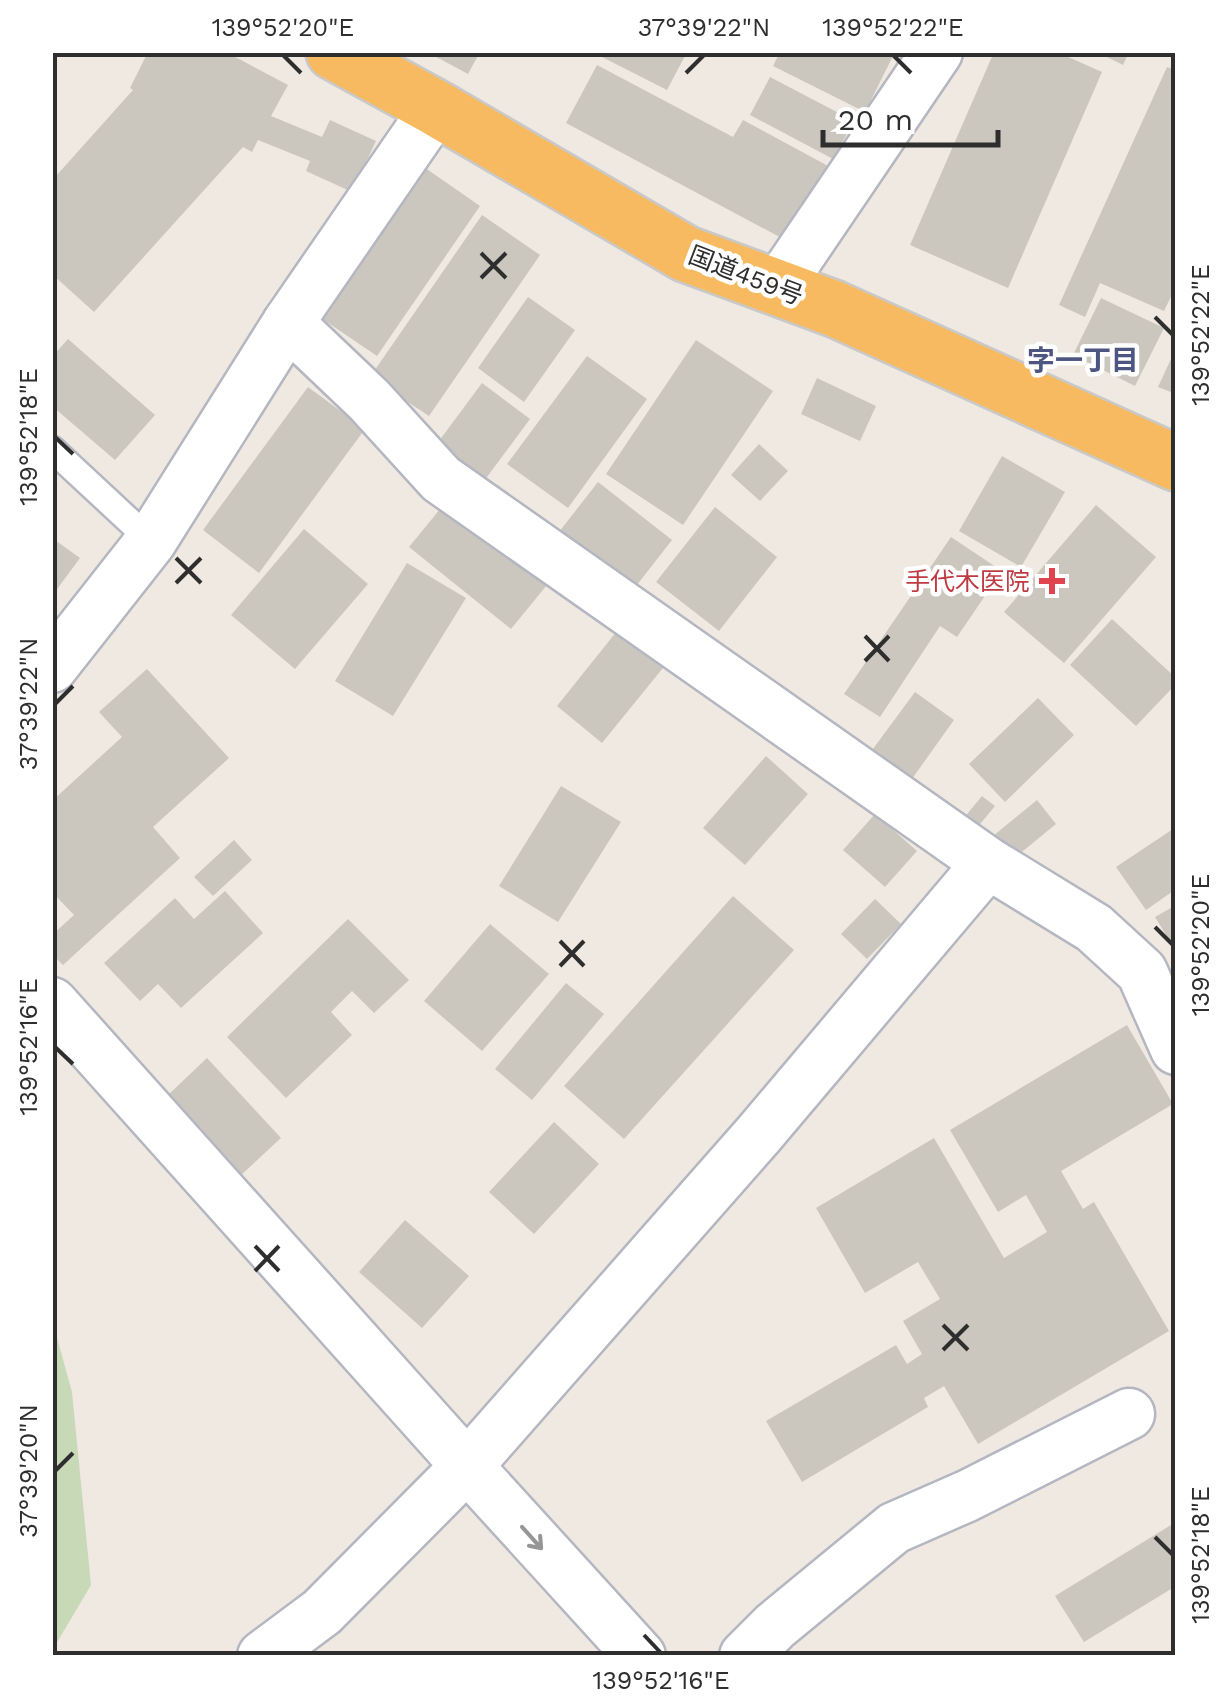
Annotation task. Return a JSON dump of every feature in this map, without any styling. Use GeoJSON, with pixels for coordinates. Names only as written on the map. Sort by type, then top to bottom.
{"type":"FeatureCollection","features":[{"type":"Feature","properties":{"kind":"highway","name":"国道459号"},"geometry":{"type":"LineString","coordinates":[[334,52],[686,254],[835,309],[1176,463]]}},
{"type":"Feature","properties":{"kind":"street"},"geometry":{"type":"LineString","coordinates":[[777,288],[937,52]]}},
{"type":"Feature","properties":{"kind":"street"},"geometry":{"type":"LineString","coordinates":[[52,667],[150,540],[288,323],[436,108]]}},
{"type":"Feature","properties":{"kind":"street"},"geometry":{"type":"LineString","coordinates":[[288,323],[369,400],[441,479],[988,863],[1094,928],[1142,972],[1176,1049]]}},
{"type":"Feature","properties":{"kind":"street"},"geometry":{"type":"LineString","coordinates":[[263,1656],[322,1612],[466,1466],[746,1148],[988,863]]}},
{"type":"Feature","properties":{"kind":"street"},"geometry":{"type":"LineString","coordinates":[[52,1003],[640,1656]]}},
{"type":"Feature","properties":{"kind":"street"},"geometry":{"type":"LineString","coordinates":[[745,1656],[775,1626],[894,1528],[967,1496],[1129,1414]]}},
{"type":"Feature","properties":{"kind":"lane"},"geometry":{"type":"LineString","coordinates":[[52,448],[150,540]]}},
{"type":"Feature","properties":{"kind":"green space"},"geometry":{"type":"Polygon","coordinates":[[[53,1323],[72,1392],[91,1585],[53,1649],[53,1323]]]}},
{"type":"Feature","properties":{"kind":"building"},"geometry":{"type":"Polygon","coordinates":[[[148,52],[226,52],[288,85],[271,116],[322,137],[330,120],[376,141],[352,192],[306,171],[310,161],[258,140],[252,152],[243,147],[94,312],[52,274],[52,173],[56,176],[133,90],[130,88],[148,52]]]}},
{"type":"Feature","properties":{"kind":"building"},"geometry":{"type":"Polygon","coordinates":[[[427,52],[480,52],[468,74],[427,52]]]}},
{"type":"Feature","properties":{"kind":"building"},"geometry":{"type":"Polygon","coordinates":[[[602,52],[687,52],[667,90],[600,56],[602,52]]]}},
{"type":"Feature","properties":{"kind":"building"},"geometry":{"type":"Polygon","coordinates":[[[780,52],[895,52],[865,112],[773,66],[780,52]]]}},
{"type":"Feature","properties":{"kind":"building"},"geometry":{"type":"Polygon","coordinates":[[[994,52],[1057,52],[1102,72],[1008,288],[910,245],[994,52]]]}},
{"type":"Feature","properties":{"kind":"building"},"geometry":{"type":"Polygon","coordinates":[[[1097,52],[1129,52],[1123,65],[1097,52]]]}},
{"type":"Feature","properties":{"kind":"building"},"geometry":{"type":"Polygon","coordinates":[[[597,65],[733,137],[743,120],[830,167],[789,242],[566,123],[597,65]]]}},
{"type":"Feature","properties":{"kind":"building"},"geometry":{"type":"Polygon","coordinates":[[[1167,67],[1176,70],[1176,286],[1164,311],[1100,283],[1085,317],[1059,305],[1167,67]]]}},
{"type":"Feature","properties":{"kind":"building"},"geometry":{"type":"Polygon","coordinates":[[[770,77],[854,121],[833,159],[750,115],[770,77]]]}},
{"type":"Feature","properties":{"kind":"building"},"geometry":{"type":"Polygon","coordinates":[[[421,165],[480,206],[377,356],[318,316],[421,165]]]}},
{"type":"Feature","properties":{"kind":"building"},"geometry":{"type":"Polygon","coordinates":[[[482,215],[540,255],[429,416],[370,377],[482,215]]]}},
{"type":"Feature","properties":{"kind":"building"},"geometry":{"type":"Polygon","coordinates":[[[528,297],[575,330],[524,402],[478,368],[528,297]]]}},
{"type":"Feature","properties":{"kind":"building"},"geometry":{"type":"Polygon","coordinates":[[[1101,298],[1164,328],[1135,386],[1073,355],[1101,298]]]}},
{"type":"Feature","properties":{"kind":"building"},"geometry":{"type":"Polygon","coordinates":[[[68,339],[155,415],[115,460],[52,406],[52,357],[68,339]]]}},
{"type":"Feature","properties":{"kind":"building"},"geometry":{"type":"Polygon","coordinates":[[[696,340],[773,391],[683,525],[606,474],[696,340]]]}},
{"type":"Feature","properties":{"kind":"building"},"geometry":{"type":"Polygon","coordinates":[[[1176,348],[1176,394],[1158,387],[1176,348]]]}},
{"type":"Feature","properties":{"kind":"building"},"geometry":{"type":"Polygon","coordinates":[[[587,356],[647,399],[568,508],[507,464],[587,356]]]}},
{"type":"Feature","properties":{"kind":"building"},"geometry":{"type":"Polygon","coordinates":[[[817,378],[876,406],[860,441],[801,414],[817,378]]]}},
{"type":"Feature","properties":{"kind":"building"},"geometry":{"type":"Polygon","coordinates":[[[482,383],[530,419],[481,485],[433,449],[482,383]]]}},
{"type":"Feature","properties":{"kind":"building"},"geometry":{"type":"Polygon","coordinates":[[[308,387],[365,429],[259,573],[203,530],[308,387]]]}},
{"type":"Feature","properties":{"kind":"building"},"geometry":{"type":"Polygon","coordinates":[[[759,444],[788,471],[760,501],[731,475],[759,444]]]}},
{"type":"Feature","properties":{"kind":"building"},"geometry":{"type":"Polygon","coordinates":[[[1002,456],[1065,492],[1021,567],[959,531],[1002,456]]]}},
{"type":"Feature","properties":{"kind":"building"},"geometry":{"type":"Polygon","coordinates":[[[598,482],[672,540],[633,590],[559,532],[598,482]]]}},
{"type":"Feature","properties":{"kind":"building"},"geometry":{"type":"Polygon","coordinates":[[[445,503],[547,585],[511,629],[409,547],[445,503]]]}},
{"type":"Feature","properties":{"kind":"building"},"geometry":{"type":"Polygon","coordinates":[[[1096,505],[1156,557],[1064,663],[1004,612],[1096,505]]]}},
{"type":"Feature","properties":{"kind":"building"},"geometry":{"type":"Polygon","coordinates":[[[715,507],[777,557],[719,631],[656,582],[715,507]]]}},
{"type":"Feature","properties":{"kind":"building"},"geometry":{"type":"Polygon","coordinates":[[[304,529],[368,584],[295,669],[231,615],[304,529]]]}},
{"type":"Feature","properties":{"kind":"building"},"geometry":{"type":"Polygon","coordinates":[[[951,537],[1002,571],[957,637],[940,626],[880,717],[844,694],[951,537]]]}},
{"type":"Feature","properties":{"kind":"building"},"geometry":{"type":"Polygon","coordinates":[[[52,538],[80,558],[52,596],[52,538]]]}},
{"type":"Feature","properties":{"kind":"building"},"geometry":{"type":"Polygon","coordinates":[[[407,563],[466,598],[393,716],[335,681],[407,563]]]}},
{"type":"Feature","properties":{"kind":"building"},"geometry":{"type":"Polygon","coordinates":[[[1112,619],[1176,678],[1176,684],[1136,726],[1070,665],[1112,619]]]}},
{"type":"Feature","properties":{"kind":"building"},"geometry":{"type":"Polygon","coordinates":[[[621,626],[667,663],[602,743],[557,706],[621,626]]]}},
{"type":"Feature","properties":{"kind":"building"},"geometry":{"type":"Polygon","coordinates":[[[147,669],[229,758],[153,827],[180,858],[63,965],[52,954],[52,935],[74,915],[52,892],[52,801],[122,737],[99,712],[147,669]]]}},
{"type":"Feature","properties":{"kind":"building"},"geometry":{"type":"Polygon","coordinates":[[[915,692],[954,720],[904,790],[864,761],[915,692]]]}},
{"type":"Feature","properties":{"kind":"building"},"geometry":{"type":"Polygon","coordinates":[[[1038,698],[1074,735],[1005,802],[969,764],[1038,698]]]}},
{"type":"Feature","properties":{"kind":"building"},"geometry":{"type":"Polygon","coordinates":[[[766,756],[808,794],[745,865],[703,828],[766,756]]]}},
{"type":"Feature","properties":{"kind":"building"},"geometry":{"type":"Polygon","coordinates":[[[561,786],[621,822],[558,922],[499,886],[561,786]]]}},
{"type":"Feature","properties":{"kind":"building"},"geometry":{"type":"Polygon","coordinates":[[[982,796],[995,806],[976,829],[963,819],[982,796]]]}},
{"type":"Feature","properties":{"kind":"building"},"geometry":{"type":"Polygon","coordinates":[[[1037,800],[1056,824],[1012,860],[993,836],[1037,800]]]}},
{"type":"Feature","properties":{"kind":"building"},"geometry":{"type":"Polygon","coordinates":[[[875,814],[917,851],[885,887],[843,850],[875,814]]]}},
{"type":"Feature","properties":{"kind":"building"},"geometry":{"type":"Polygon","coordinates":[[[1176,827],[1176,889],[1146,910],[1116,867],[1176,827]]]}},
{"type":"Feature","properties":{"kind":"building"},"geometry":{"type":"Polygon","coordinates":[[[234,840],[252,860],[213,896],[194,877],[234,840]]]}},
{"type":"Feature","properties":{"kind":"building"},"geometry":{"type":"Polygon","coordinates":[[[225,891],[263,933],[181,1008],[158,984],[140,1001],[104,963],[175,898],[194,919],[225,891]]]}},
{"type":"Feature","properties":{"kind":"building"},"geometry":{"type":"Polygon","coordinates":[[[733,896],[794,950],[624,1139],[564,1086],[733,896]]]}},
{"type":"Feature","properties":{"kind":"building"},"geometry":{"type":"Polygon","coordinates":[[[875,899],[901,924],[867,959],[841,934],[875,899]]]}},
{"type":"Feature","properties":{"kind":"building"},"geometry":{"type":"Polygon","coordinates":[[[1176,905],[1176,951],[1155,917],[1176,905]]]}},
{"type":"Feature","properties":{"kind":"building"},"geometry":{"type":"Polygon","coordinates":[[[348,919],[409,980],[374,1013],[352,991],[331,1012],[352,1035],[286,1098],[227,1037],[348,919]]]}},
{"type":"Feature","properties":{"kind":"building"},"geometry":{"type":"Polygon","coordinates":[[[490,924],[549,974],[482,1051],[424,1001],[490,924]]]}},
{"type":"Feature","properties":{"kind":"building"},"geometry":{"type":"Polygon","coordinates":[[[566,983],[604,1014],[532,1100],[495,1069],[566,983]]]}},
{"type":"Feature","properties":{"kind":"building"},"geometry":{"type":"Polygon","coordinates":[[[1127,1025],[1173,1104],[1061,1171],[1083,1209],[1094,1202],[1169,1331],[978,1444],[944,1386],[924,1398],[928,1407],[802,1482],[766,1421],[896,1345],[907,1364],[922,1354],[903,1321],[940,1299],[918,1262],[865,1293],[816,1208],[934,1138],[1004,1258],[1047,1232],[1026,1195],[998,1212],[950,1130],[1127,1025]]]}},
{"type":"Feature","properties":{"kind":"building"},"geometry":{"type":"Polygon","coordinates":[[[207,1058],[281,1138],[241,1175],[167,1096],[207,1058]]]}},
{"type":"Feature","properties":{"kind":"building"},"geometry":{"type":"Polygon","coordinates":[[[554,1122],[599,1164],[534,1234],[489,1192],[554,1122]]]}},
{"type":"Feature","properties":{"kind":"building"},"geometry":{"type":"Polygon","coordinates":[[[405,1220],[469,1276],[422,1328],[359,1272],[405,1220]]]}},
{"type":"Feature","properties":{"kind":"building"},"geometry":{"type":"Polygon","coordinates":[[[1176,1522],[1176,1586],[1084,1642],[1055,1596],[1176,1522]]]}},
{"type":"Feature","properties":{"kind":"place","name":"手代木医院"},"geometry":{"type":"Point","coordinates":[1052,581]}},
{"type":"Feature","properties":{"kind":"district","name":"字一丁目"},"geometry":{"type":"Point","coordinates":[1083,360]}}]}
